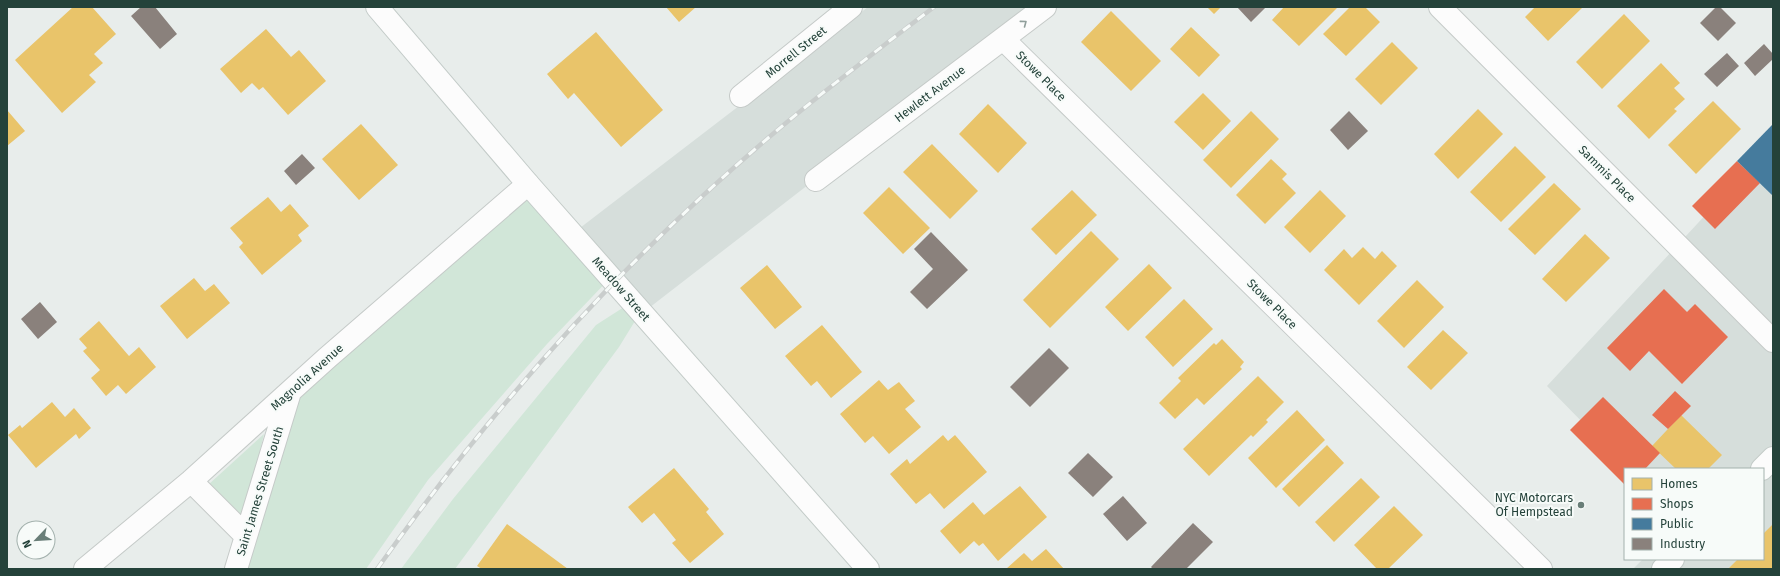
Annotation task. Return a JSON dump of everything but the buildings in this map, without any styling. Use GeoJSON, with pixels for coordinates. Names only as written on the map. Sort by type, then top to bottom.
{"type":"FeatureCollection","features":[{"type":"Feature","properties":{"kind":"street","name":"Meadow Street"},"geometry":{"type":"LineString","coordinates":[[377,7],[528,184],[868,569]]}},
{"type":"Feature","properties":{"kind":"street","name":"Morrell Street"},"geometry":{"type":"LineString","coordinates":[[740,96],[851,7]]}},
{"type":"Feature","properties":{"kind":"street","name":"Hewlett Avenue"},"geometry":{"type":"LineString","coordinates":[[816,180],[1045,7]]}},
{"type":"Feature","properties":{"kind":"street","name":"Sammis Place"},"geometry":{"type":"LineString","coordinates":[[1440,7],[1773,340]]}},
{"type":"Feature","properties":{"kind":"street","name":"Stowe Place"},"geometry":{"type":"LineString","coordinates":[[1003,39],[1541,569]]}},
{"type":"Feature","properties":{"kind":"street","name":"Magnolia Avenue"},"geometry":{"type":"LineString","coordinates":[[85,569],[191,481],[290,391],[528,184]]}},
{"type":"Feature","properties":{"kind":"street","name":"Saint James Street South"},"geometry":{"type":"LineString","coordinates":[[236,569],[290,391]]}},
{"type":"Feature","properties":{"kind":"street"},"geometry":{"type":"LineString","coordinates":[[1763,468],[1773,458]]}},
{"type":"Feature","properties":{"kind":"street"},"geometry":{"type":"LineString","coordinates":[[191,481],[246,535]]}},
{"type":"Feature","properties":{"kind":"street"},"geometry":{"type":"LineString","coordinates":[[1663,569],[1672,560]]}},
{"type":"Feature","properties":{"kind":"shaded area"},"geometry":{"type":"Polygon","coordinates":[[[868,7],[1044,7],[826,171],[645,311],[576,231],[868,7]]]}},
{"type":"Feature","properties":{"kind":"shaded area"},"geometry":{"type":"Polygon","coordinates":[[[1773,142],[1773,569],[1633,569],[1642,560],[1764,560],[1764,468],[1627,468],[1547,386],[1773,142]]]}},
{"type":"Feature","properties":{"kind":"green space"},"geometry":{"type":"Polygon","coordinates":[[[530,182],[614,274],[547,344],[428,480],[366,569],[235,569],[280,420],[327,358],[530,182]]]}},
{"type":"Feature","properties":{"kind":"green space"},"geometry":{"type":"Polygon","coordinates":[[[635,300],[643,308],[619,347],[455,569],[401,569],[453,499],[596,325],[635,300]]]}},
{"type":"Feature","properties":{"kind":"green space"},"geometry":{"type":"Polygon","coordinates":[[[264,434],[243,520],[208,485],[264,434]]]}},
{"type":"Feature","properties":{"kind":"railway"},"geometry":{"type":"LineString","coordinates":[[377,569],[466,451],[513,394],[562,338],[613,284],[719,181],[774,133],[873,53],[934,7]]}},
{"type":"Feature","properties":{"kind":"place","name":"NYC Motorcars Of Hempstead"},"geometry":{"type":"Point","coordinates":[1581,505]}}]}
